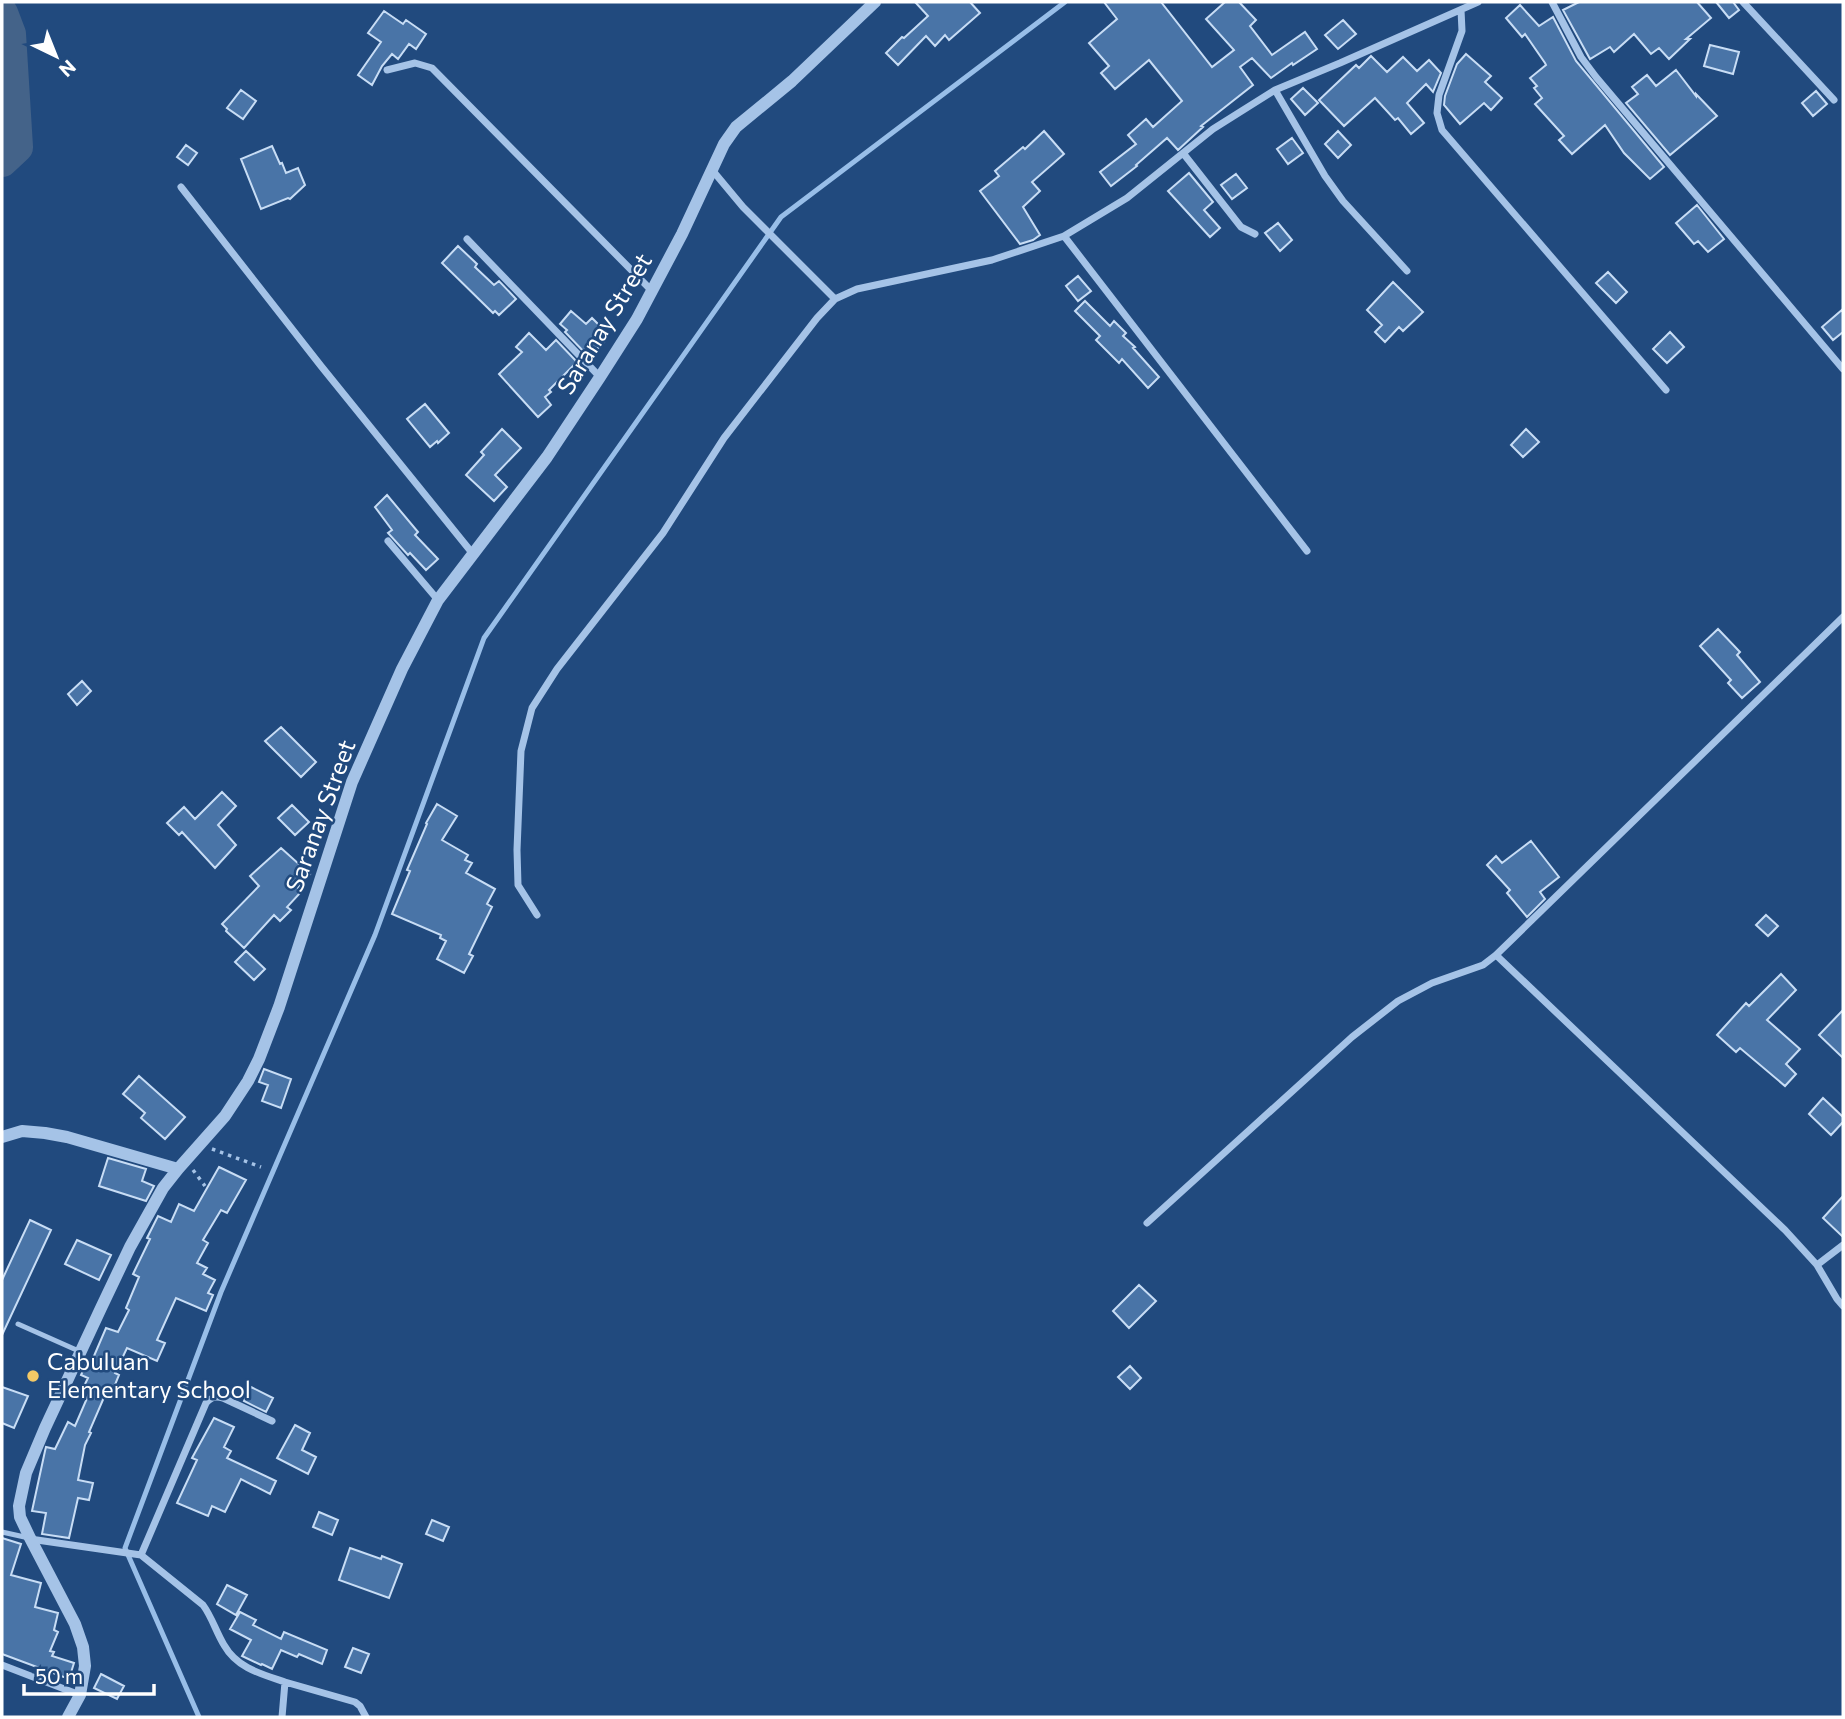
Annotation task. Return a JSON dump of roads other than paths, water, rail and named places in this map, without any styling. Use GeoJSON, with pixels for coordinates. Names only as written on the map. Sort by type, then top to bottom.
{"type":"FeatureCollection","features":[{"type":"Feature","properties":{"kind":"street","name":"Saranay Street"},"geometry":{"type":"LineString","coordinates":[[68,1717],[80,1695],[85,1666],[83,1647],[75,1624],[20,1517],[19,1506],[26,1473],[45,1428],[147,1215],[163,1188],[225,1116],[259,1059],[279,1007],[352,782],[402,669],[438,600],[547,457],[637,319],[682,234],[724,144],[736,127],[792,81],[874,2]]}},
{"type":"Feature","properties":{"kind":"street"},"geometry":{"type":"LineString","coordinates":[[537,915],[518,885],[517,850],[521,751],[532,708],[557,669],[663,533],[724,438],[817,318],[835,299],[857,289],[992,260],[1064,236],[1127,198],[1213,129],[1275,90],[1478,2]]}},
{"type":"Feature","properties":{"kind":"street"},"geometry":{"type":"LineString","coordinates":[[1552,2],[1581,57],[1596,77],[1843,369]]}},
{"type":"Feature","properties":{"kind":"street"},"geometry":{"type":"LineString","coordinates":[[1743,2],[1834,100]]}},
{"type":"Feature","properties":{"kind":"street"},"geometry":{"type":"LineString","coordinates":[[1461,10],[1462,31],[1439,95],[1437,113],[1442,130],[1666,390]]}},
{"type":"Feature","properties":{"kind":"street"},"geometry":{"type":"LineString","coordinates":[[387,70],[415,63],[432,68],[652,291]]}},
{"type":"Feature","properties":{"kind":"street"},"geometry":{"type":"LineString","coordinates":[[1275,90],[1325,176],[1343,201],[1408,271]]}},
{"type":"Feature","properties":{"kind":"street"},"geometry":{"type":"LineString","coordinates":[[1183,153],[1241,227],[1255,234]]}},
{"type":"Feature","properties":{"kind":"street"},"geometry":{"type":"LineString","coordinates":[[713,170],[772,237],[835,299]]}},
{"type":"Feature","properties":{"kind":"street"},"geometry":{"type":"LineString","coordinates":[[181,187],[473,554]]}},
{"type":"Feature","properties":{"kind":"street"},"geometry":{"type":"LineString","coordinates":[[1064,236],[1307,551]]}},
{"type":"Feature","properties":{"kind":"street"},"geometry":{"type":"LineString","coordinates":[[467,239],[600,377]]}},
{"type":"Feature","properties":{"kind":"street"},"geometry":{"type":"LineString","coordinates":[[388,541],[438,600]]}},
{"type":"Feature","properties":{"kind":"street"},"geometry":{"type":"LineString","coordinates":[[1147,1223],[1352,1037],[1398,1001],[1432,982],[1483,965],[1496,955],[1843,617]]}},
{"type":"Feature","properties":{"kind":"street"},"geometry":{"type":"LineString","coordinates":[[1496,955],[1784,1230],[1817,1265],[1843,1306]]}},
{"type":"Feature","properties":{"kind":"street"},"geometry":{"type":"LineString","coordinates":[[2,1138],[22,1131],[45,1133],[178,1169]]}},
{"type":"Feature","properties":{"kind":"street"},"geometry":{"type":"LineString","coordinates":[[1817,1265],[1843,1245]]}},
{"type":"Feature","properties":{"kind":"street"},"geometry":{"type":"LineString","coordinates":[[141,1555],[210,1398],[223,1398],[272,1421]]}},
{"type":"Feature","properties":{"kind":"street"},"geometry":{"type":"LineString","coordinates":[[30,1538],[141,1555],[203,1605],[224,1646],[244,1667],[355,1702],[366,1717]]}},
{"type":"Feature","properties":{"kind":"street"},"geometry":{"type":"LineString","coordinates":[[2,1665],[80,1695]]}},
{"type":"Feature","properties":{"kind":"street"},"geometry":{"type":"LineString","coordinates":[[282,1717],[285,1682]]}},
{"type":"Feature","properties":{"kind":"lane"},"geometry":{"type":"LineString","coordinates":[[18,1324],[81,1352]]}},
{"type":"Feature","properties":{"kind":"lane"},"geometry":{"type":"LineString","coordinates":[[2,1532],[30,1538]]}},
{"type":"Feature","properties":{"kind":"waterway"},"geometry":{"type":"LineString","coordinates":[[199,1717],[125,1548],[221,1292],[375,935],[484,638],[781,217],[1065,2]]}},
{"type":"Feature","properties":{"kind":"waterway"},"geometry":{"type":"LineString","coordinates":[[2,13],[10,34],[17,147],[2,161]]}},
{"type":"Feature","properties":{"kind":"place","name":"Cabuluan Elementary School"},"geometry":{"type":"Point","coordinates":[33,1376]}}]}
